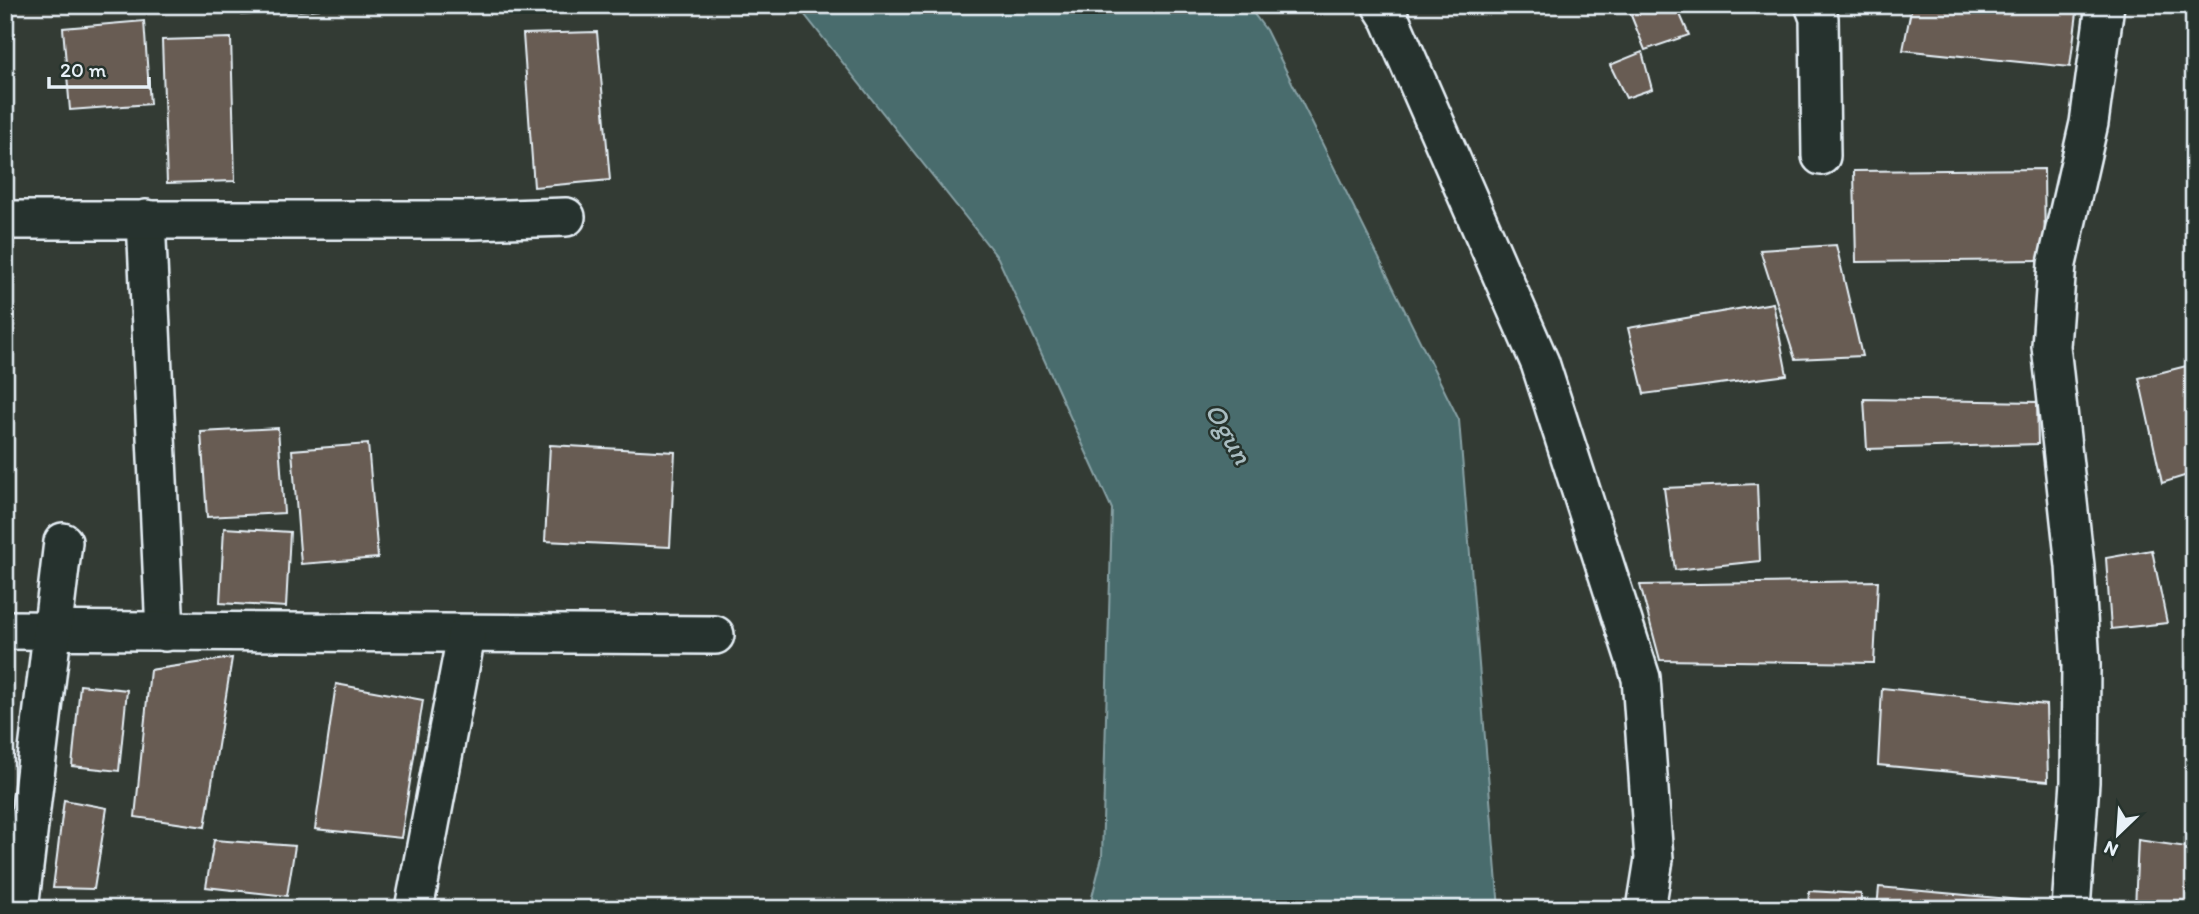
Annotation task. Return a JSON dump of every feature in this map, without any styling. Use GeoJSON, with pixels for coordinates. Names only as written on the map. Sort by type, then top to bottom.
{"type":"FeatureCollection","features":[{"type":"Feature","properties":{"kind":"street"},"geometry":{"type":"LineString","coordinates":[[1381,5],[1390,19],[1471,198],[1540,363],[1641,678],[1654,859],[1646,909]]}},
{"type":"Feature","properties":{"kind":"street"},"geometry":{"type":"LineString","coordinates":[[1814,5],[1819,18],[1821,156]]}},
{"type":"Feature","properties":{"kind":"street"},"geometry":{"type":"LineString","coordinates":[[2071,909],[2080,782],[2081,665],[2075,566],[2051,346],[2057,264],[2089,122],[2105,5]]}},
{"type":"Feature","properties":{"kind":"street"},"geometry":{"type":"LineString","coordinates":[[5,220],[474,220],[566,217]]}},
{"type":"Feature","properties":{"kind":"street"},"geometry":{"type":"LineString","coordinates":[[146,219],[165,632]]}},
{"type":"Feature","properties":{"kind":"street"},"geometry":{"type":"LineString","coordinates":[[19,909],[63,542]]}},
{"type":"Feature","properties":{"kind":"street"},"geometry":{"type":"LineString","coordinates":[[5,630],[466,636],[715,635]]}},
{"type":"Feature","properties":{"kind":"street"},"geometry":{"type":"LineString","coordinates":[[414,909],[466,636]]}},
{"type":"Feature","properties":{"kind":"water","name":"Ogun"},"geometry":{"type":"Polygon","coordinates":[[[797,5],[1247,5],[1266,30],[1459,420],[1499,909],[1089,909],[1102,857],[1112,509],[998,258],[797,5]]]}},
{"type":"Feature","properties":{"kind":"building"},"geometry":{"type":"Polygon","coordinates":[[[241,5],[318,5],[319,9],[242,15],[241,5]]]}},
{"type":"Feature","properties":{"kind":"building"},"geometry":{"type":"Polygon","coordinates":[[[1635,5],[1676,5],[1689,35],[1645,50],[1628,8],[1635,5]]]}},
{"type":"Feature","properties":{"kind":"building"},"geometry":{"type":"Polygon","coordinates":[[[1912,5],[2078,5],[2070,67],[1903,50],[1912,5]]]}},
{"type":"Feature","properties":{"kind":"building"},"geometry":{"type":"Polygon","coordinates":[[[144,21],[150,104],[70,110],[63,28],[144,21]]]}},
{"type":"Feature","properties":{"kind":"building"},"geometry":{"type":"Polygon","coordinates":[[[597,32],[610,180],[534,187],[523,34],[597,32]]]}},
{"type":"Feature","properties":{"kind":"building"},"geometry":{"type":"Polygon","coordinates":[[[231,38],[235,181],[167,183],[162,40],[231,38]]]}},
{"type":"Feature","properties":{"kind":"building"},"geometry":{"type":"Polygon","coordinates":[[[1642,52],[1652,89],[1626,98],[1610,65],[1642,52]]]}},
{"type":"Feature","properties":{"kind":"building"},"geometry":{"type":"Polygon","coordinates":[[[2044,169],[2045,260],[1856,262],[1854,171],[2044,169]]]}},
{"type":"Feature","properties":{"kind":"building"},"geometry":{"type":"Polygon","coordinates":[[[1836,245],[1862,356],[1795,359],[1760,250],[1836,245]]]}},
{"type":"Feature","properties":{"kind":"building"},"geometry":{"type":"Polygon","coordinates":[[[1773,303],[1787,375],[1644,394],[1628,328],[1773,303]]]}},
{"type":"Feature","properties":{"kind":"building"},"geometry":{"type":"Polygon","coordinates":[[[2194,364],[2194,473],[2162,483],[2139,378],[2194,364]]]}},
{"type":"Feature","properties":{"kind":"building"},"geometry":{"type":"Polygon","coordinates":[[[1864,399],[2037,402],[2038,444],[1867,449],[1864,399]]]}},
{"type":"Feature","properties":{"kind":"building"},"geometry":{"type":"Polygon","coordinates":[[[278,428],[284,513],[207,517],[201,432],[278,428]]]}},
{"type":"Feature","properties":{"kind":"building"},"geometry":{"type":"Polygon","coordinates":[[[368,444],[378,558],[301,564],[292,450],[368,444]]]}},
{"type":"Feature","properties":{"kind":"building"},"geometry":{"type":"Polygon","coordinates":[[[550,445],[675,452],[670,547],[545,541],[550,445]]]}},
{"type":"Feature","properties":{"kind":"building"},"geometry":{"type":"Polygon","coordinates":[[[1757,484],[1760,561],[1675,570],[1664,488],[1757,484]]]}},
{"type":"Feature","properties":{"kind":"building"},"geometry":{"type":"Polygon","coordinates":[[[224,528],[290,532],[286,607],[220,603],[224,528]]]}},
{"type":"Feature","properties":{"kind":"building"},"geometry":{"type":"Polygon","coordinates":[[[2152,550],[2167,623],[2111,629],[2106,558],[2152,550]]]}},
{"type":"Feature","properties":{"kind":"building"},"geometry":{"type":"Polygon","coordinates":[[[1878,581],[1874,663],[1660,660],[1640,585],[1878,581]]]}},
{"type":"Feature","properties":{"kind":"building"},"geometry":{"type":"Polygon","coordinates":[[[232,658],[205,827],[135,817],[150,670],[232,658]]]}},
{"type":"Feature","properties":{"kind":"building"},"geometry":{"type":"Polygon","coordinates":[[[336,684],[423,700],[401,838],[315,829],[336,684]]]}},
{"type":"Feature","properties":{"kind":"building"},"geometry":{"type":"Polygon","coordinates":[[[80,685],[127,690],[119,771],[72,766],[80,685]]]}},
{"type":"Feature","properties":{"kind":"building"},"geometry":{"type":"Polygon","coordinates":[[[1882,688],[2046,705],[2048,781],[1878,765],[1882,688]]]}},
{"type":"Feature","properties":{"kind":"building"},"geometry":{"type":"Polygon","coordinates":[[[64,800],[107,808],[94,889],[53,888],[64,800]]]}},
{"type":"Feature","properties":{"kind":"building"},"geometry":{"type":"Polygon","coordinates":[[[214,840],[295,846],[287,896],[206,887],[214,840]]]}},
{"type":"Feature","properties":{"kind":"building"},"geometry":{"type":"Polygon","coordinates":[[[2138,840],[2194,848],[2194,909],[2135,909],[2138,840]]]}},
{"type":"Feature","properties":{"kind":"building"},"geometry":{"type":"Polygon","coordinates":[[[1879,887],[2030,901],[2029,909],[1877,909],[1879,887]]]}},
{"type":"Feature","properties":{"kind":"building"},"geometry":{"type":"Polygon","coordinates":[[[1809,891],[1861,894],[1861,909],[1808,909],[1809,891]]]}},
{"type":"Feature","properties":{"kind":"building"},"geometry":{"type":"Polygon","coordinates":[[[44,901],[90,909],[43,909],[44,901]]]}}]}
